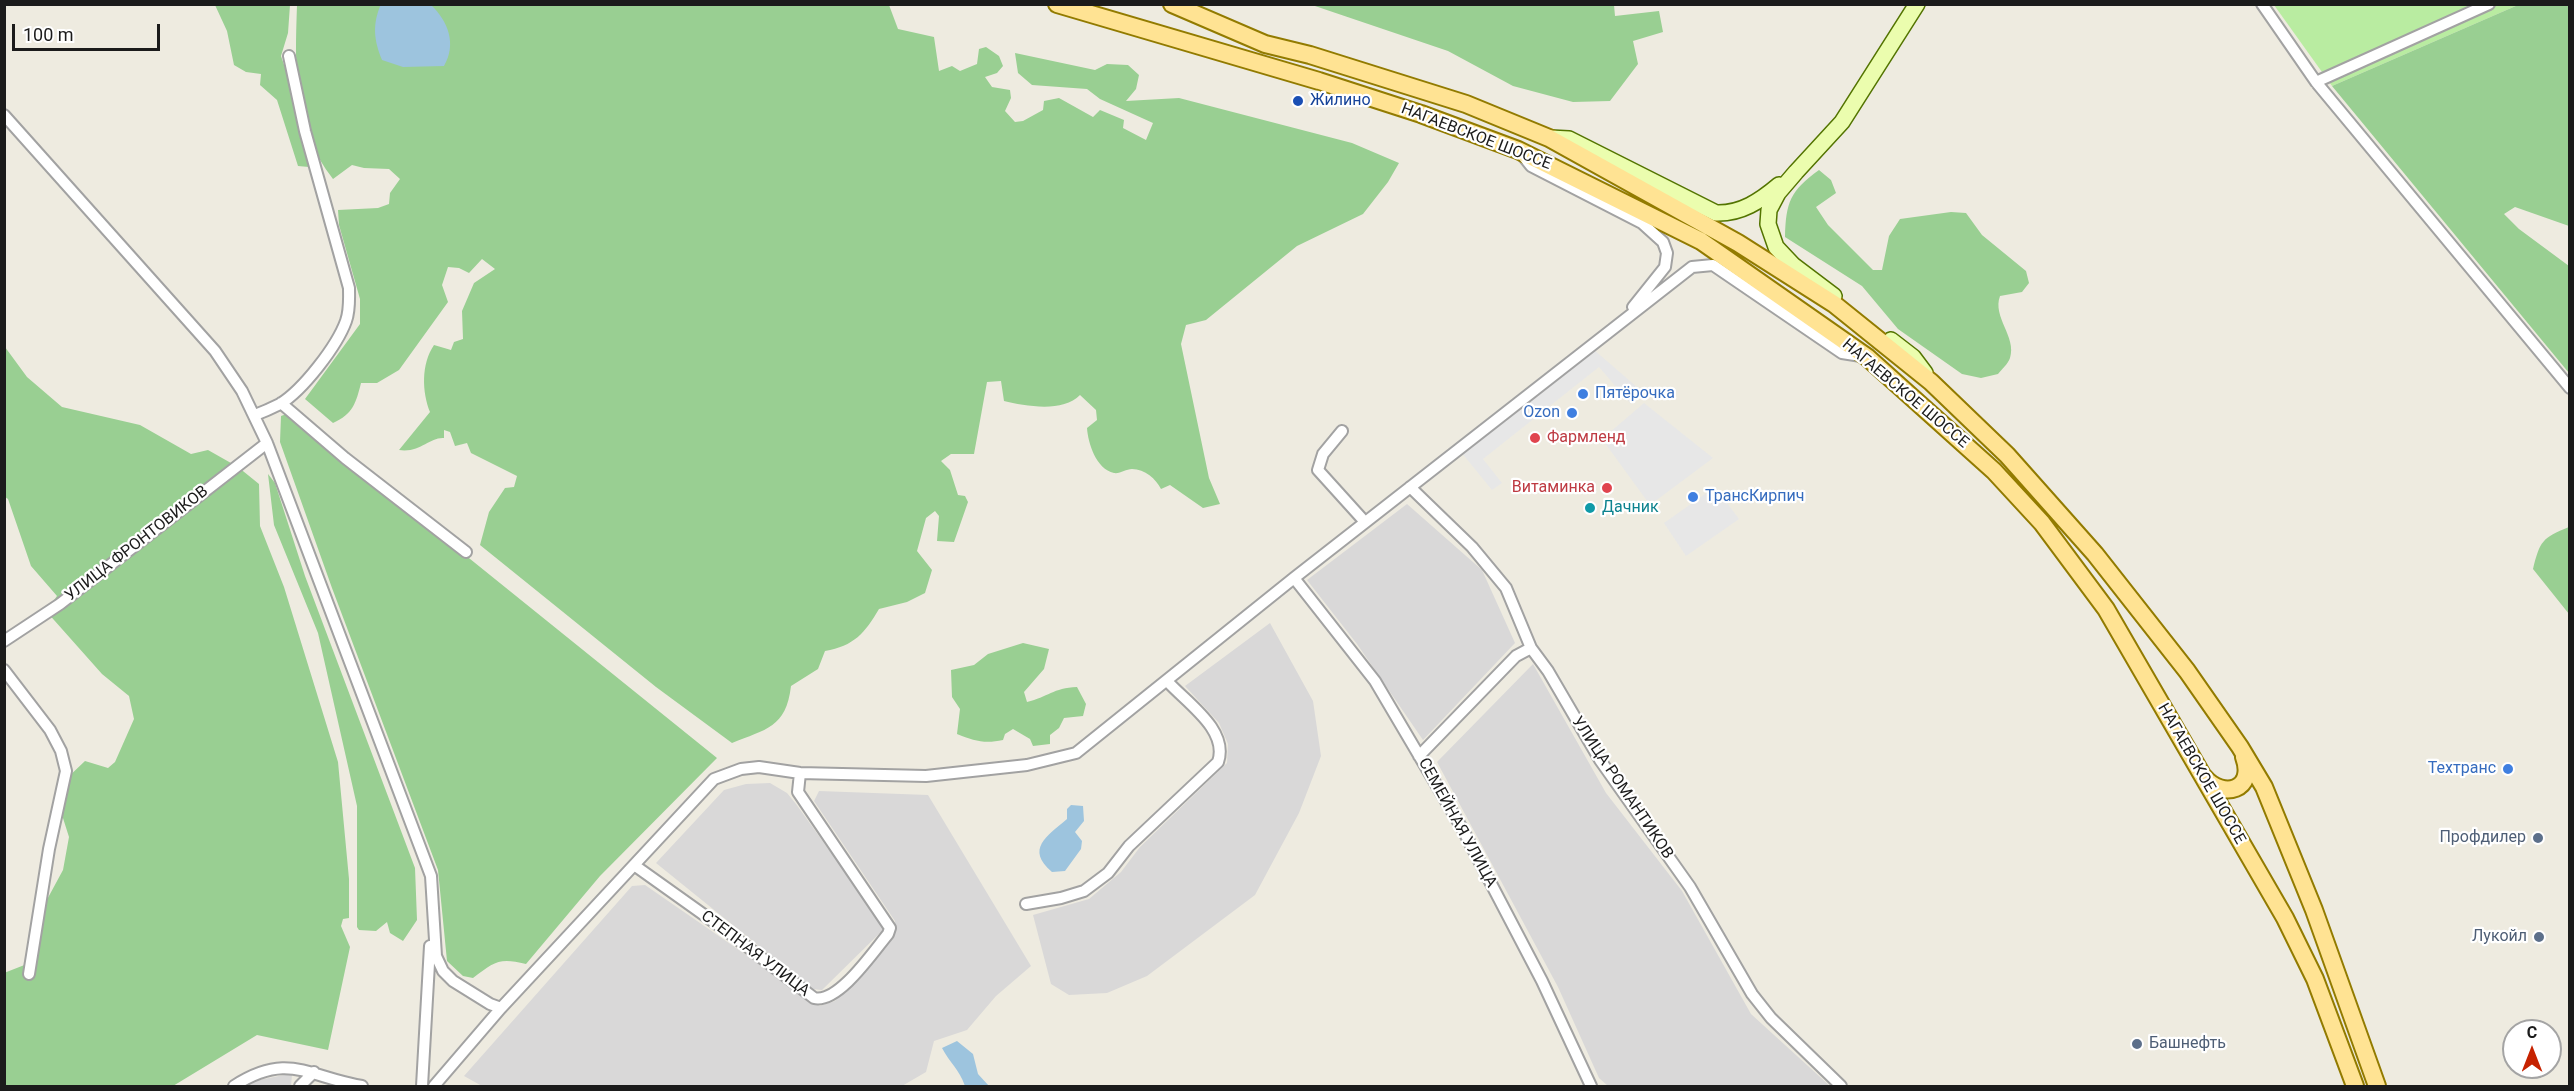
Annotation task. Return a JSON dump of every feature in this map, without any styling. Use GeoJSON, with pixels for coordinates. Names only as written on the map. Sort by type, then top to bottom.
{"type":"FeatureCollection","features":[{"type":"Feature","properties":{"kind":"main road","name":"НАГАЕВСКОЕ ШОССЕ"},"geometry":{"type":"LineString","coordinates":[[1057,4],[1421,114],[1518,150],[1701,241],[1867,357],[1994,471],[2042,523],[2106,609],[2303,953],[2355,1086]]}},
{"type":"Feature","properties":{"kind":"main road"},"geometry":{"type":"LineString","coordinates":[[1083,4],[1150,25],[1173,38]]}},
{"type":"Feature","properties":{"kind":"main road","name":"НАГАЕВСКОЕ ШОССЕ"},"geometry":{"type":"LineString","coordinates":[[1171,5],[1265,44],[1310,55],[1466,104],[1549,138],[1660,197],[1834,304],[1931,382],[2007,455],[2095,554],[2187,671],[2240,747],[2264,787],[2314,910],[2377,1086]]}},
{"type":"Feature","properties":{"kind":"main road"},"geometry":{"type":"LineString","coordinates":[[2197,770],[2215,788],[2223,790],[2238,787],[2245,781],[2248,773],[2240,747]]}},
{"type":"Feature","properties":{"kind":"street"},"geometry":{"type":"LineString","coordinates":[[1917,4],[1842,122],[1778,193],[1769,210],[1768,224],[1776,247],[1793,265],[1913,357],[1931,382]]}},
{"type":"Feature","properties":{"kind":"street"},"geometry":{"type":"LineString","coordinates":[[2262,4],[2316,82],[2570,388]]}},
{"type":"Feature","properties":{"kind":"street"},"geometry":{"type":"LineString","coordinates":[[2316,82],[2489,4]]}},
{"type":"Feature","properties":{"kind":"street"},"geometry":{"type":"LineString","coordinates":[[255,415],[281,403],[297,390],[334,344],[346,320],[349,303],[349,288],[305,131],[289,56]]}},
{"type":"Feature","properties":{"kind":"street"},"geometry":{"type":"LineString","coordinates":[[4,115],[215,351],[255,415],[430,876],[436,956],[443,971],[468,992],[501,1008]]}},
{"type":"Feature","properties":{"kind":"street"},"geometry":{"type":"LineString","coordinates":[[1549,138],[1569,139],[1716,213],[1731,213],[1747,207],[1796,172]]}},
{"type":"Feature","properties":{"kind":"street"},"geometry":{"type":"LineString","coordinates":[[1518,150],[1531,166],[1642,223],[1663,242],[1667,253],[1665,267],[1626,316]]}},
{"type":"Feature","properties":{"kind":"street"},"geometry":{"type":"LineString","coordinates":[[434,1086],[501,1008],[714,779],[741,769],[759,767],[800,772],[926,776],[1027,765],[1076,753],[1682,272],[1692,267],[1713,265],[1842,353],[1867,357]]}},
{"type":"Feature","properties":{"kind":"street"},"geometry":{"type":"LineString","coordinates":[[281,403],[345,458],[466,552]]}},
{"type":"Feature","properties":{"kind":"street"},"geometry":{"type":"LineString","coordinates":[[1342,431],[1323,454],[1318,470],[1365,522]]}},
{"type":"Feature","properties":{"kind":"street","name":"УЛИЦА ФРОНТОВИКОВ"},"geometry":{"type":"LineString","coordinates":[[4,641],[60,604],[267,443]]}},
{"type":"Feature","properties":{"kind":"street","name":"УЛИЦА РОМАНТИКОВ"},"geometry":{"type":"LineString","coordinates":[[1410,487],[1472,547],[1506,588],[1531,648],[1548,671],[1600,760],[1690,887],[1752,994],[1771,1018],[1841,1086]]}},
{"type":"Feature","properties":{"kind":"street","name":"СЕМЕЙНАЯ УЛИЦА"},"geometry":{"type":"LineString","coordinates":[[1294,578],[1374,681],[1463,830],[1542,981],[1591,1086]]}},
{"type":"Feature","properties":{"kind":"street"},"geometry":{"type":"LineString","coordinates":[[1419,756],[1516,656],[1531,648]]}},
{"type":"Feature","properties":{"kind":"street"},"geometry":{"type":"LineString","coordinates":[[4,670],[50,730],[61,751],[66,771],[49,849],[29,974]]}},
{"type":"Feature","properties":{"kind":"street"},"geometry":{"type":"LineString","coordinates":[[1026,904],[1061,898],[1084,891],[1108,873],[1129,846],[1218,762],[1222,751],[1213,726],[1167,681]]}},
{"type":"Feature","properties":{"kind":"street","name":"СТЕПНАЯ УЛИЦА"},"geometry":{"type":"LineString","coordinates":[[634,866],[728,932],[814,998],[829,997],[843,985],[888,934],[890,928],[798,792],[800,772]]}},
{"type":"Feature","properties":{"kind":"street"},"geometry":{"type":"LineString","coordinates":[[422,1086],[433,913]]}},
{"type":"Feature","properties":{"kind":"street"},"geometry":{"type":"LineString","coordinates":[[234,1086],[254,1073],[283,1067],[314,1071],[337,1082],[362,1086]]}},
{"type":"Feature","properties":{"kind":"street"},"geometry":{"type":"LineString","coordinates":[[300,1086],[314,1071]]}},
{"type":"Feature","properties":{"kind":"shaded area"},"geometry":{"type":"Polygon","coordinates":[[[1593,349],[1645,394],[1631,404],[1599,367],[1483,459],[1502,483],[1492,490],[1461,452],[1593,349]]]}},
{"type":"Feature","properties":{"kind":"shaded area"},"geometry":{"type":"Polygon","coordinates":[[[1644,403],[1713,458],[1650,505],[1602,439],[1644,403]]]}},
{"type":"Feature","properties":{"kind":"shaded area"},"geometry":{"type":"Polygon","coordinates":[[[1715,487],[1739,519],[1686,556],[1664,523],[1715,487]]]}},
{"type":"Feature","properties":{"kind":"shaded area"},"geometry":{"type":"Polygon","coordinates":[[[1407,504],[1482,570],[1515,643],[1423,740],[1357,644],[1307,580],[1407,504]]]}},
{"type":"Feature","properties":{"kind":"shaded area"},"geometry":{"type":"Polygon","coordinates":[[[1270,623],[1313,701],[1321,756],[1299,813],[1255,895],[1147,976],[1107,993],[1069,995],[1051,984],[1033,915],[1089,899],[1121,872],[1140,847],[1227,763],[1228,744],[1219,723],[1185,686],[1270,623]]]}},
{"type":"Feature","properties":{"kind":"shaded area"},"geometry":{"type":"Polygon","coordinates":[[[1533,664],[1606,793],[1682,891],[1751,1014],[1830,1086],[1608,1086],[1599,1078],[1558,987],[1437,762],[1533,664]]]}},
{"type":"Feature","properties":{"kind":"shaded area"},"geometry":{"type":"Polygon","coordinates":[[[770,783],[787,793],[796,804],[880,921],[883,930],[822,990],[812,989],[656,863],[724,790],[746,784],[770,783]]]}},
{"type":"Feature","properties":{"kind":"shaded area"},"geometry":{"type":"Polygon","coordinates":[[[819,791],[928,795],[1031,966],[996,996],[967,1030],[934,1041],[926,1072],[902,1086],[482,1086],[464,1076],[632,886],[645,885],[820,1006],[835,1001],[894,933],[895,921],[814,801],[819,791]]]}},
{"type":"Feature","properties":{"kind":"shaded area"},"geometry":{"type":"Polygon","coordinates":[[[292,1075],[291,1086],[247,1086],[254,1081],[292,1075]]]}},
{"type":"Feature","properties":{"kind":"green space"},"geometry":{"type":"Polygon","coordinates":[[[215,5],[290,5],[288,33],[281,56],[292,88],[309,167],[298,166],[277,100],[260,85],[261,74],[246,72],[234,65],[227,31],[215,5]]]}},
{"type":"Feature","properties":{"kind":"green space"},"geometry":{"type":"Polygon","coordinates":[[[297,5],[889,5],[898,29],[934,37],[939,71],[952,66],[960,71],[977,64],[979,49],[986,47],[999,56],[1003,66],[997,73],[985,77],[992,87],[1010,90],[1011,98],[1005,111],[1015,122],[1023,121],[1043,110],[1044,101],[1059,98],[1093,117],[1100,110],[1124,120],[1123,128],[1146,140],[1153,123],[1100,99],[1087,89],[1032,85],[1018,73],[1015,53],[1095,70],[1107,64],[1128,65],[1139,75],[1136,89],[1126,101],[1179,98],[1352,143],[1399,163],[1388,182],[1363,214],[1297,246],[1206,320],[1186,325],[1181,344],[1209,478],[1220,504],[1203,508],[1170,485],[1161,489],[1153,478],[1141,471],[1132,469],[1114,473],[1108,471],[1094,455],[1089,441],[1087,428],[1097,420],[1096,410],[1080,395],[1073,401],[1054,406],[1022,405],[1004,401],[1001,381],[987,382],[974,454],[951,454],[941,461],[950,470],[958,495],[965,496],[968,502],[954,542],[937,541],[939,516],[935,511],[926,518],[917,551],[932,570],[925,593],[907,602],[879,609],[858,637],[844,646],[825,651],[818,669],[791,686],[784,711],[779,719],[764,730],[732,743],[656,687],[480,545],[489,512],[505,488],[514,487],[517,476],[471,453],[467,443],[455,446],[450,432],[444,430],[444,438],[413,449],[399,450],[430,412],[425,396],[424,378],[427,361],[434,345],[451,350],[454,342],[463,339],[462,311],[474,283],[495,269],[482,259],[469,273],[459,268],[448,267],[442,285],[448,302],[399,370],[377,383],[361,383],[353,407],[340,420],[333,423],[305,399],[360,324],[360,299],[339,225],[338,210],[378,208],[389,204],[390,193],[400,179],[389,169],[352,165],[333,179],[320,159],[303,117],[299,96],[296,51],[297,5]]]}},
{"type":"Feature","properties":{"kind":"green space"},"geometry":{"type":"Polygon","coordinates":[[[1312,5],[1614,5],[1615,16],[1659,11],[1663,32],[1633,41],[1638,64],[1610,101],[1573,102],[1513,86],[1448,51],[1312,5]]]}},
{"type":"Feature","properties":{"kind":"green space"},"geometry":{"type":"Polygon","coordinates":[[[2274,5],[2518,5],[2332,86],[2274,5]]]}},
{"type":"Feature","properties":{"kind":"green space"},"geometry":{"type":"Polygon","coordinates":[[[2518,5],[2569,5],[2569,226],[2515,207],[2504,214],[2519,229],[2569,266],[2569,373],[2332,86],[2518,5]]]}},
{"type":"Feature","properties":{"kind":"green space"},"geometry":{"type":"Polygon","coordinates":[[[1819,170],[1831,180],[1836,193],[1816,207],[1828,225],[1873,270],[1882,270],[1889,236],[1900,219],[1951,212],[1966,213],[1982,235],[2026,271],[2029,283],[2022,292],[2000,296],[1999,312],[2011,350],[2009,360],[1998,374],[1981,378],[1962,374],[1898,329],[1862,286],[1785,237],[1787,215],[1792,198],[1802,184],[1819,170]]]}},
{"type":"Feature","properties":{"kind":"green space"},"geometry":{"type":"Polygon","coordinates":[[[5,347],[27,377],[62,407],[140,425],[191,454],[208,450],[238,467],[259,484],[260,526],[284,587],[338,762],[349,879],[349,918],[343,919],[341,926],[350,947],[328,1050],[257,1035],[173,1086],[5,1086],[4,973],[27,964],[30,931],[63,870],[69,837],[56,796],[64,781],[85,761],[108,768],[115,762],[134,719],[129,696],[102,674],[46,611],[57,596],[31,566],[8,499],[5,497],[5,347]]]}},
{"type":"Feature","properties":{"kind":"green space"},"geometry":{"type":"Polygon","coordinates":[[[289,413],[717,758],[600,876],[526,964],[509,961],[497,962],[473,978],[463,976],[447,961],[438,870],[280,442],[281,416],[289,413]]]}},
{"type":"Feature","properties":{"kind":"green space"},"geometry":{"type":"Polygon","coordinates":[[[268,474],[275,483],[305,576],[415,868],[417,920],[403,941],[390,933],[387,922],[376,931],[359,930],[357,927],[357,806],[318,633],[274,525],[268,474]]]}},
{"type":"Feature","properties":{"kind":"green space"},"geometry":{"type":"Polygon","coordinates":[[[2569,527],[2569,614],[2533,569],[2540,546],[2553,534],[2569,527]]]}},
{"type":"Feature","properties":{"kind":"green space"},"geometry":{"type":"Polygon","coordinates":[[[1023,643],[1049,649],[1044,669],[1024,692],[1027,702],[1062,689],[1077,687],[1086,704],[1083,716],[1064,718],[1059,728],[1050,735],[1050,744],[1033,746],[1030,739],[1013,729],[1005,734],[1003,740],[991,742],[974,740],[957,734],[960,709],[952,697],[951,670],[974,665],[988,654],[1023,643]]]}},
{"type":"Feature","properties":{"kind":"water"},"geometry":{"type":"Polygon","coordinates":[[[381,4],[431,5],[442,18],[449,33],[450,49],[444,66],[403,67],[382,60],[375,32],[381,4]]]}},
{"type":"Feature","properties":{"kind":"water"},"geometry":{"type":"Polygon","coordinates":[[[1071,805],[1083,806],[1084,821],[1075,832],[1082,841],[1081,849],[1065,871],[1052,872],[1044,864],[1040,850],[1046,837],[1067,819],[1067,809],[1071,805]]]}},
{"type":"Feature","properties":{"kind":"water"},"geometry":{"type":"Polygon","coordinates":[[[957,1041],[973,1054],[978,1074],[989,1086],[965,1086],[942,1048],[957,1041]]]}},
{"type":"Feature","properties":{"kind":"place","name":"Жилино"},"geometry":{"type":"Point","coordinates":[1298,101]}},
{"type":"Feature","properties":{"kind":"place","name":"Пятёрочка"},"geometry":{"type":"Point","coordinates":[1583,394]}},
{"type":"Feature","properties":{"kind":"place","name":"Ozon"},"geometry":{"type":"Point","coordinates":[1572,413]}},
{"type":"Feature","properties":{"kind":"place","name":"Фармленд"},"geometry":{"type":"Point","coordinates":[1535,438]}},
{"type":"Feature","properties":{"kind":"place","name":"Витаминка"},"geometry":{"type":"Point","coordinates":[1607,488]}},
{"type":"Feature","properties":{"kind":"place","name":"ТрансКирпич"},"geometry":{"type":"Point","coordinates":[1693,497]}},
{"type":"Feature","properties":{"kind":"place","name":"Дачник"},"geometry":{"type":"Point","coordinates":[1590,508]}},
{"type":"Feature","properties":{"kind":"place","name":"Техтранс"},"geometry":{"type":"Point","coordinates":[2508,769]}},
{"type":"Feature","properties":{"kind":"place","name":"Профдилер"},"geometry":{"type":"Point","coordinates":[2538,838]}},
{"type":"Feature","properties":{"kind":"place","name":"Лукойл"},"geometry":{"type":"Point","coordinates":[2539,937]}},
{"type":"Feature","properties":{"kind":"place","name":"Башнефть"},"geometry":{"type":"Point","coordinates":[2137,1044]}}]}
